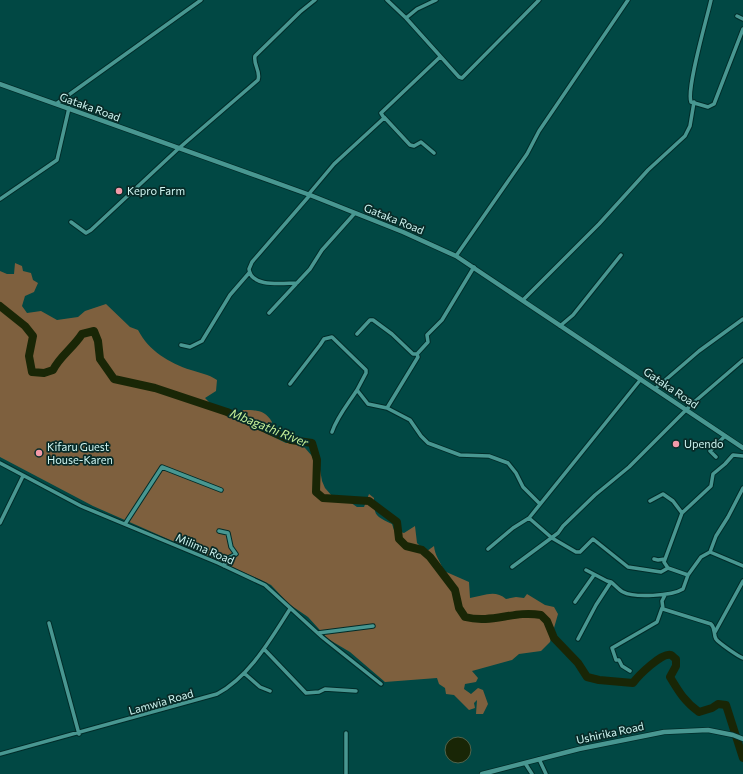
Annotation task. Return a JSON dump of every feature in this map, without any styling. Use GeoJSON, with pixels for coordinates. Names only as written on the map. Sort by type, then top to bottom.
{"type":"FeatureCollection","features":[{"type":"Feature","properties":{"kind":"street"},"geometry":{"type":"LineString","coordinates":[[56,104],[201,0]]}},
{"type":"Feature","properties":{"kind":"street"},"geometry":{"type":"LineString","coordinates":[[71,222],[87,233],[155,172],[178,149],[258,80],[259,72],[255,63],[255,56],[300,12],[315,0]]}},
{"type":"Feature","properties":{"kind":"street"},"geometry":{"type":"LineString","coordinates":[[387,0],[406,18],[459,77],[462,78],[539,0]]}},
{"type":"Feature","properties":{"kind":"street"},"geometry":{"type":"LineString","coordinates":[[406,18],[417,9],[436,0]]}},
{"type":"Feature","properties":{"kind":"street"},"geometry":{"type":"LineString","coordinates":[[456,256],[526,154],[539,131],[628,0]]}},
{"type":"Feature","properties":{"kind":"street"},"geometry":{"type":"LineString","coordinates":[[712,0],[693,74],[690,96],[691,102],[708,107],[714,104],[743,29]]}},
{"type":"Feature","properties":{"kind":"street"},"geometry":{"type":"LineString","coordinates":[[737,16],[743,19]]}},
{"type":"Feature","properties":{"kind":"street"},"geometry":{"type":"LineString","coordinates":[[381,113],[440,57]]}},
{"type":"Feature","properties":{"kind":"street","name":"Gataka Road"},"geometry":{"type":"LineString","coordinates":[[0,84],[309,195],[456,256],[656,388],[743,448]]}},
{"type":"Feature","properties":{"kind":"street"},"geometry":{"type":"LineString","coordinates":[[523,300],[599,224],[648,170],[685,136],[690,126],[694,102]]}},
{"type":"Feature","properties":{"kind":"street"},"geometry":{"type":"LineString","coordinates":[[0,199],[57,160],[69,108]]}},
{"type":"Feature","properties":{"kind":"street"},"geometry":{"type":"LineString","coordinates":[[381,113],[410,145],[414,146],[422,142],[434,153]]}},
{"type":"Feature","properties":{"kind":"street"},"geometry":{"type":"LineString","coordinates":[[181,345],[190,347],[202,341],[230,295],[249,273],[250,265],[334,164],[384,118],[381,113]]}},
{"type":"Feature","properties":{"kind":"street"},"geometry":{"type":"LineString","coordinates":[[269,313],[310,269],[322,250],[355,213]]}},
{"type":"Feature","properties":{"kind":"street"},"geometry":{"type":"LineString","coordinates":[[560,326],[573,315],[621,255]]}},
{"type":"Feature","properties":{"kind":"street"},"geometry":{"type":"LineString","coordinates":[[387,408],[418,357],[417,354],[428,342],[427,335],[442,320],[474,267]]}},
{"type":"Feature","properties":{"kind":"street"},"geometry":{"type":"LineString","coordinates":[[249,273],[255,280],[261,282],[297,283]]}},
{"type":"Feature","properties":{"kind":"street"},"geometry":{"type":"LineString","coordinates":[[656,388],[700,351],[743,319]]}},
{"type":"Feature","properties":{"kind":"street"},"geometry":{"type":"LineString","coordinates":[[357,334],[372,320],[392,334],[413,354],[417,354]]}},
{"type":"Feature","properties":{"kind":"street"},"geometry":{"type":"LineString","coordinates":[[290,384],[324,339],[332,337],[366,370],[366,373],[357,390],[336,420],[332,432]]}},
{"type":"Feature","properties":{"kind":"street"},"geometry":{"type":"LineString","coordinates":[[512,567],[552,538],[595,495],[629,467],[687,410],[743,360]]}},
{"type":"Feature","properties":{"kind":"street"},"geometry":{"type":"LineString","coordinates":[[488,549],[513,528],[529,518],[642,379]]}},
{"type":"Feature","properties":{"kind":"street"},"geometry":{"type":"LineString","coordinates":[[357,390],[368,404],[387,408],[410,420],[428,443],[460,455],[489,456],[508,463],[516,473],[523,487],[540,504]]}},
{"type":"Feature","properties":{"kind":"street"},"geometry":{"type":"LineString","coordinates":[[716,457],[710,450],[725,436]]}},
{"type":"Feature","properties":{"kind":"street"},"geometry":{"type":"LineString","coordinates":[[688,575],[668,568],[664,562],[682,513],[711,486],[713,474],[725,464],[732,455],[743,456]]}},
{"type":"Feature","properties":{"kind":"street","name":"Milima Road"},"geometry":{"type":"LineString","coordinates":[[0,463],[81,506],[224,566],[265,585],[318,633],[381,684]]}},
{"type":"Feature","properties":{"kind":"street"},"geometry":{"type":"LineString","coordinates":[[125,524],[162,467],[221,490]]}},
{"type":"Feature","properties":{"kind":"street"},"geometry":{"type":"LineString","coordinates":[[0,523],[23,476]]}},
{"type":"Feature","properties":{"kind":"street"},"geometry":{"type":"LineString","coordinates":[[586,570],[611,582],[622,592],[631,595],[665,594],[683,589],[688,575],[701,557],[710,552],[716,536],[743,488]]}},
{"type":"Feature","properties":{"kind":"street"},"geometry":{"type":"LineString","coordinates":[[650,501],[663,494],[673,501],[682,513]]}},
{"type":"Feature","properties":{"kind":"street"},"geometry":{"type":"LineString","coordinates":[[529,518],[552,538],[578,552],[593,539],[628,567],[661,572],[668,568]]}},
{"type":"Feature","properties":{"kind":"street"},"geometry":{"type":"LineString","coordinates":[[220,531],[228,533],[231,546],[236,554],[227,559],[224,566]]}},
{"type":"Feature","properties":{"kind":"street"},"geometry":{"type":"LineString","coordinates":[[654,559],[665,560],[668,550]]}},
{"type":"Feature","properties":{"kind":"street"},"geometry":{"type":"LineString","coordinates":[[710,552],[743,566]]}},
{"type":"Feature","properties":{"kind":"street"},"geometry":{"type":"LineString","coordinates":[[575,602],[594,575]]}},
{"type":"Feature","properties":{"kind":"street"},"geometry":{"type":"LineString","coordinates":[[715,632],[743,581]]}},
{"type":"Feature","properties":{"kind":"street"},"geometry":{"type":"LineString","coordinates":[[578,639],[596,605],[611,582]]}},
{"type":"Feature","properties":{"kind":"street"},"geometry":{"type":"LineString","coordinates":[[630,671],[622,666],[619,660],[616,660],[612,648],[657,622],[665,594]]}},
{"type":"Feature","properties":{"kind":"street"},"geometry":{"type":"LineString","coordinates":[[662,608],[664,610],[711,624],[716,638],[737,656],[743,658]]}},
{"type":"Feature","properties":{"kind":"street","name":"Lamwia Road"},"geometry":{"type":"LineString","coordinates":[[0,754],[206,699],[226,689],[244,673],[264,649],[290,609]]}},
{"type":"Feature","properties":{"kind":"street"},"geometry":{"type":"LineString","coordinates":[[49,623],[79,734]]}},
{"type":"Feature","properties":{"kind":"street"},"geometry":{"type":"LineString","coordinates":[[318,633],[373,626]]}},
{"type":"Feature","properties":{"kind":"street"},"geometry":{"type":"LineString","coordinates":[[264,649],[306,693],[319,692],[326,689],[356,691]]}},
{"type":"Feature","properties":{"kind":"street"},"geometry":{"type":"LineString","coordinates":[[244,673],[260,687],[270,690]]}},
{"type":"Feature","properties":{"kind":"street","name":"Ushirika Road"},"geometry":{"type":"LineString","coordinates":[[482,774],[579,749],[664,732],[708,730],[742,738]]}},
{"type":"Feature","properties":{"kind":"street"},"geometry":{"type":"LineString","coordinates":[[346,733],[346,774]]}},
{"type":"Feature","properties":{"kind":"street"},"geometry":{"type":"LineString","coordinates":[[539,759],[546,774]]}},
{"type":"Feature","properties":{"kind":"street"},"geometry":{"type":"LineString","coordinates":[[525,763],[532,774]]}},
{"type":"Feature","properties":{"kind":"shaded area"},"geometry":{"type":"Polygon","coordinates":[[[15,263],[22,266],[23,271],[31,273],[33,280],[38,283],[34,292],[25,296],[22,306],[27,313],[41,311],[57,320],[78,317],[85,311],[106,304],[130,327],[138,330],[148,344],[167,360],[217,380],[216,391],[205,398],[220,413],[234,418],[243,410],[263,413],[272,422],[265,433],[286,443],[297,443],[305,448],[319,464],[322,481],[325,488],[332,496],[344,498],[357,507],[364,507],[369,494],[374,498],[375,512],[377,515],[392,524],[394,530],[404,533],[415,526],[417,543],[421,547],[423,554],[434,546],[444,571],[469,582],[470,598],[498,594],[506,599],[516,597],[524,598],[527,594],[545,605],[554,607],[558,614],[550,642],[541,651],[519,654],[512,660],[472,671],[478,678],[476,682],[465,684],[464,689],[471,694],[478,688],[483,690],[488,704],[483,714],[476,714],[477,700],[474,703],[475,708],[469,710],[454,695],[446,694],[445,688],[439,684],[437,678],[385,682],[350,652],[328,639],[308,617],[289,604],[271,585],[93,506],[0,457],[0,271],[7,274],[14,274],[15,263]]]}},
{"type":"Feature","properties":{"kind":"shaded area"},"geometry":{"type":"Polygon","coordinates":[[[458,737],[467,741],[471,750],[467,759],[458,763],[449,759],[445,750],[449,741],[458,737]]]}},
{"type":"Feature","properties":{"kind":"waterway","name":"Mbagathi River"},"geometry":{"type":"LineString","coordinates":[[0,306],[25,326],[33,336],[29,356],[32,372],[44,373],[53,370],[59,360],[75,344],[82,334],[94,331],[98,341],[100,359],[114,379],[155,388],[227,412],[291,440],[312,443],[317,460],[316,492],[323,498],[369,501],[397,522],[399,539],[406,546],[422,550],[430,557],[455,590],[459,608],[465,617],[484,619],[522,614],[541,615],[547,621],[554,638],[578,663],[587,677],[599,680],[633,683],[656,661],[667,655],[672,655],[676,659],[676,666],[670,677],[679,692],[690,704],[699,712],[712,708],[718,704],[726,705],[743,758]]}},
{"type":"Feature","properties":{"kind":"place","name":"Kepro Farm"},"geometry":{"type":"Point","coordinates":[119,191]}},
{"type":"Feature","properties":{"kind":"place","name":"Upendo"},"geometry":{"type":"Point","coordinates":[676,444]}},
{"type":"Feature","properties":{"kind":"place","name":"Kifaru Guest House-Karen"},"geometry":{"type":"Point","coordinates":[39,453]}}]}
